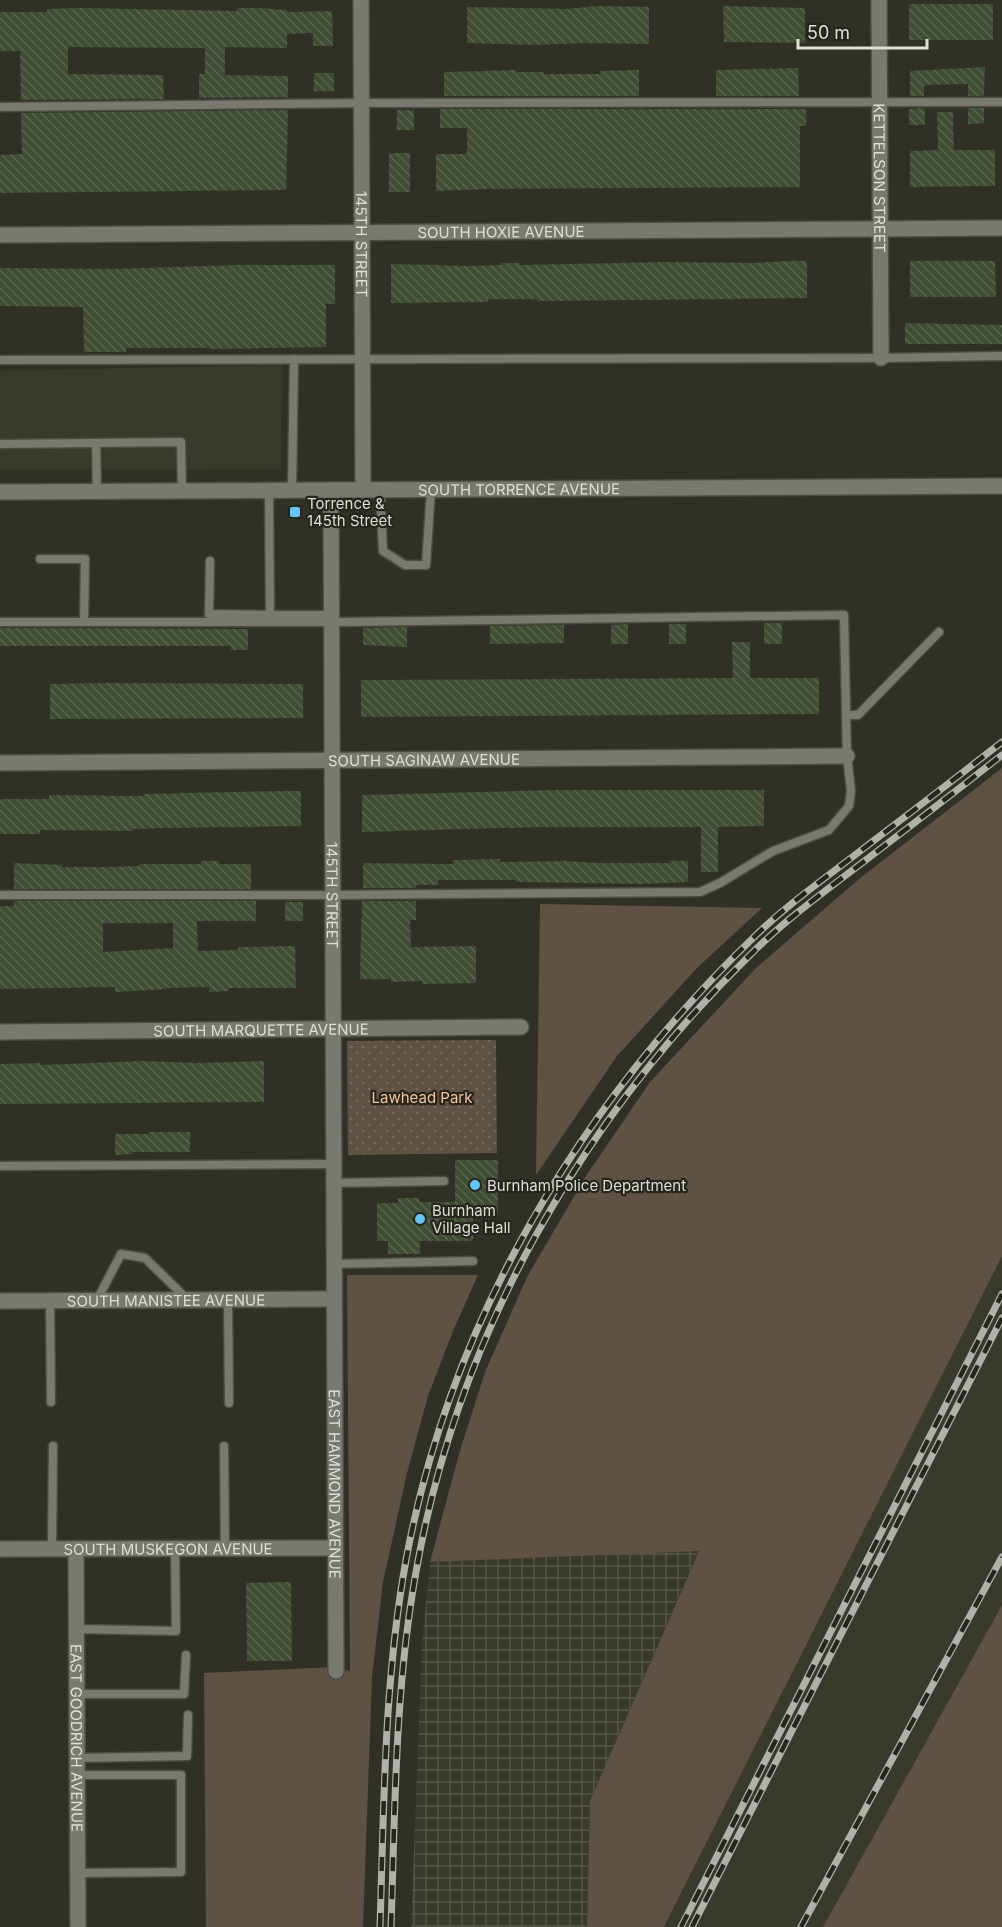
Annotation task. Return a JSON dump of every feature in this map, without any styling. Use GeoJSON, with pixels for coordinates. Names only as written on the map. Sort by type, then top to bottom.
{"type":"FeatureCollection","features":[{"type":"Feature","properties":{"kind":"street","name":"145TH STREET"},"geometry":{"type":"LineString","coordinates":[[362,0],[363,490]]}},
{"type":"Feature","properties":{"kind":"street","name":"KETTELSON STREET"},"geometry":{"type":"LineString","coordinates":[[879,0],[881,358]]}},
{"type":"Feature","properties":{"kind":"street","name":"SOUTH HOXIE AVENUE"},"geometry":{"type":"LineString","coordinates":[[0,235],[1002,228]]}},
{"type":"Feature","properties":{"kind":"street","name":"SOUTH TORRENCE AVENUE"},"geometry":{"type":"LineString","coordinates":[[0,492],[1002,486]]}},
{"type":"Feature","properties":{"kind":"street","name":"145TH STREET"},"geometry":{"type":"LineString","coordinates":[[331,490],[333,1299]]}},
{"type":"Feature","properties":{"kind":"street","name":"SOUTH SAGINAW AVENUE"},"geometry":{"type":"LineString","coordinates":[[0,762],[848,756]]}},
{"type":"Feature","properties":{"kind":"street","name":"SOUTH MARQUETTE AVENUE"},"geometry":{"type":"LineString","coordinates":[[0,1032],[521,1027]]}},
{"type":"Feature","properties":{"kind":"street","name":"SOUTH MANISTEE AVENUE"},"geometry":{"type":"LineString","coordinates":[[0,1301],[333,1299]]}},
{"type":"Feature","properties":{"kind":"street","name":"EAST HAMMOND AVENUE"},"geometry":{"type":"LineString","coordinates":[[333,1299],[336,1671]]}},
{"type":"Feature","properties":{"kind":"street","name":"SOUTH MUSKEGON AVENUE"},"geometry":{"type":"LineString","coordinates":[[0,1549],[335,1548]]}},
{"type":"Feature","properties":{"kind":"street","name":"EAST GOODRICH AVENUE"},"geometry":{"type":"LineString","coordinates":[[76,1549],[78,1927]]}},
{"type":"Feature","properties":{"kind":"lane"},"geometry":{"type":"LineString","coordinates":[[0,107],[362,103],[1002,102]]}},
{"type":"Feature","properties":{"kind":"lane"},"geometry":{"type":"LineString","coordinates":[[0,360],[1002,356]]}},
{"type":"Feature","properties":{"kind":"lane"},"geometry":{"type":"LineString","coordinates":[[292,490],[294,359]]}},
{"type":"Feature","properties":{"kind":"lane"},"geometry":{"type":"LineString","coordinates":[[0,444],[181,442],[182,491]]}},
{"type":"Feature","properties":{"kind":"lane"},"geometry":{"type":"LineString","coordinates":[[96,443],[98,491]]}},
{"type":"Feature","properties":{"kind":"lane"},"geometry":{"type":"LineString","coordinates":[[380,489],[383,551],[405,565],[426,565],[431,489]]}},
{"type":"Feature","properties":{"kind":"lane"},"geometry":{"type":"LineString","coordinates":[[269,490],[270,615]]}},
{"type":"Feature","properties":{"kind":"lane"},"geometry":{"type":"LineString","coordinates":[[39,559],[86,558],[84,622]]}},
{"type":"Feature","properties":{"kind":"lane"},"geometry":{"type":"LineString","coordinates":[[210,561],[209,614],[331,619]]}},
{"type":"Feature","properties":{"kind":"lane"},"geometry":{"type":"LineString","coordinates":[[0,622],[844,615],[846,715],[851,791],[849,806],[829,830],[773,851],[700,891],[332,895],[0,895]]}},
{"type":"Feature","properties":{"kind":"lane"},"geometry":{"type":"LineString","coordinates":[[846,715],[858,715],[939,632]]}},
{"type":"Feature","properties":{"kind":"lane"},"geometry":{"type":"LineString","coordinates":[[0,1166],[333,1164]]}},
{"type":"Feature","properties":{"kind":"lane"},"geometry":{"type":"LineString","coordinates":[[333,1183],[444,1181]]}},
{"type":"Feature","properties":{"kind":"lane"},"geometry":{"type":"LineString","coordinates":[[98,1300],[121,1254],[145,1258],[188,1300]]}},
{"type":"Feature","properties":{"kind":"lane"},"geometry":{"type":"LineString","coordinates":[[333,1264],[473,1261]]}},
{"type":"Feature","properties":{"kind":"lane"},"geometry":{"type":"LineString","coordinates":[[50,1300],[51,1402]]}},
{"type":"Feature","properties":{"kind":"lane"},"geometry":{"type":"LineString","coordinates":[[228,1300],[229,1403]]}},
{"type":"Feature","properties":{"kind":"lane"},"geometry":{"type":"LineString","coordinates":[[52,1549],[53,1446]]}},
{"type":"Feature","properties":{"kind":"lane"},"geometry":{"type":"LineString","coordinates":[[224,1446],[225,1549]]}},
{"type":"Feature","properties":{"kind":"lane"},"geometry":{"type":"LineString","coordinates":[[77,1629],[176,1630],[175,1549]]}},
{"type":"Feature","properties":{"kind":"lane"},"geometry":{"type":"LineString","coordinates":[[77,1694],[184,1694],[186,1654]]}},
{"type":"Feature","properties":{"kind":"lane"},"geometry":{"type":"LineString","coordinates":[[77,1758],[187,1756],[188,1714]]}},
{"type":"Feature","properties":{"kind":"lane"},"geometry":{"type":"LineString","coordinates":[[77,1775],[181,1775],[181,1872],[78,1873]]}},
{"type":"Feature","properties":{"kind":"shaded area"},"geometry":{"type":"Polygon","coordinates":[[[282,365],[281,469],[0,470],[0,371],[282,365]]]}},
{"type":"Feature","properties":{"kind":"shaded area"},"geometry":{"type":"Polygon","coordinates":[[[1002,1256],[1002,1605],[823,1927],[664,1927],[1002,1256]]]}},
{"type":"Feature","properties":{"kind":"shaded area"},"geometry":{"type":"Polygon","coordinates":[[[699,1550],[590,1801],[587,1927],[411,1927],[422,1645],[430,1562],[699,1550]]]}},
{"type":"Feature","properties":{"kind":"green space"},"geometry":{"type":"Polygon","coordinates":[[[1002,768],[1002,1256],[664,1927],[587,1927],[590,1801],[699,1551],[430,1562],[459,1454],[485,1372],[527,1277],[586,1176],[650,1082],[756,968],[859,879],[1002,768]]]}},
{"type":"Feature","properties":{"kind":"green space"},"geometry":{"type":"Polygon","coordinates":[[[540,904],[762,908],[697,968],[617,1056],[536,1175],[540,904]]]}},
{"type":"Feature","properties":{"kind":"green space","name":"Lawhead Park"},"geometry":{"type":"Polygon","coordinates":[[[496,1040],[497,1153],[348,1155],[347,1041],[496,1040]]]}},
{"type":"Feature","properties":{"kind":"green space"},"geometry":{"type":"Polygon","coordinates":[[[347,1275],[478,1275],[428,1396],[407,1473],[383,1582],[372,1677],[363,1927],[206,1927],[204,1673],[334,1667],[350,1671],[347,1275]]]}},
{"type":"Feature","properties":{"kind":"green space"},"geometry":{"type":"Polygon","coordinates":[[[1002,1605],[1002,1927],[823,1927],[1002,1605]]]}},
{"type":"Feature","properties":{"kind":"building"},"geometry":{"type":"Polygon","coordinates":[[[909,4],[993,4],[993,40],[909,40],[909,4]]]}},
{"type":"Feature","properties":{"kind":"building"},"geometry":{"type":"Polygon","coordinates":[[[598,6],[649,7],[649,44],[467,43],[467,7],[567,9],[598,6]]]}},
{"type":"Feature","properties":{"kind":"building"},"geometry":{"type":"Polygon","coordinates":[[[723,6],[805,8],[805,43],[724,42],[723,6]]]}},
{"type":"Feature","properties":{"kind":"building"},"geometry":{"type":"Polygon","coordinates":[[[237,8],[257,8],[287,10],[287,12],[332,11],[333,46],[313,46],[313,33],[287,34],[287,48],[225,47],[225,75],[288,76],[288,97],[199,98],[199,74],[205,74],[205,48],[68,47],[68,74],[163,75],[164,99],[21,100],[20,51],[0,51],[0,12],[47,12],[47,9],[237,11],[237,8]]]}},
{"type":"Feature","properties":{"kind":"building"},"geometry":{"type":"Polygon","coordinates":[[[985,67],[984,96],[968,96],[968,84],[926,85],[924,96],[910,96],[910,71],[985,67]]]}},
{"type":"Feature","properties":{"kind":"building"},"geometry":{"type":"Polygon","coordinates":[[[798,68],[799,96],[716,96],[716,70],[798,68]]]}},
{"type":"Feature","properties":{"kind":"building"},"geometry":{"type":"Polygon","coordinates":[[[516,70],[516,72],[544,72],[544,74],[600,74],[600,71],[639,70],[639,96],[444,96],[444,72],[516,70]]]}},
{"type":"Feature","properties":{"kind":"building"},"geometry":{"type":"Polygon","coordinates":[[[314,73],[334,73],[334,91],[314,91],[314,73]]]}},
{"type":"Feature","properties":{"kind":"building"},"geometry":{"type":"Polygon","coordinates":[[[925,108],[925,125],[909,125],[909,109],[925,108]]]}},
{"type":"Feature","properties":{"kind":"building"},"geometry":{"type":"Polygon","coordinates":[[[968,108],[984,108],[984,123],[968,124],[968,108]]]}},
{"type":"Feature","properties":{"kind":"building"},"geometry":{"type":"Polygon","coordinates":[[[440,109],[806,109],[806,126],[800,126],[800,187],[436,191],[436,154],[467,154],[467,128],[440,128],[440,109]]]}},
{"type":"Feature","properties":{"kind":"building"},"geometry":{"type":"Polygon","coordinates":[[[288,110],[286,190],[0,193],[0,155],[22,154],[21,113],[288,110]]]}},
{"type":"Feature","properties":{"kind":"building"},"geometry":{"type":"Polygon","coordinates":[[[397,110],[414,110],[414,130],[397,130],[397,110]]]}},
{"type":"Feature","properties":{"kind":"building"},"geometry":{"type":"Polygon","coordinates":[[[937,112],[953,112],[954,150],[995,150],[995,186],[910,187],[910,151],[938,150],[937,112]]]}},
{"type":"Feature","properties":{"kind":"building"},"geometry":{"type":"Polygon","coordinates":[[[389,153],[410,153],[410,192],[389,192],[389,153]]]}},
{"type":"Feature","properties":{"kind":"building"},"geometry":{"type":"Polygon","coordinates":[[[807,261],[807,298],[556,301],[488,299],[488,302],[391,303],[391,264],[468,266],[501,265],[501,263],[520,263],[520,265],[807,261]]]}},
{"type":"Feature","properties":{"kind":"building"},"geometry":{"type":"Polygon","coordinates":[[[910,261],[995,261],[996,297],[910,297],[910,261]]]}},
{"type":"Feature","properties":{"kind":"building"},"geometry":{"type":"Polygon","coordinates":[[[335,265],[335,304],[326,304],[326,347],[126,348],[126,352],[84,352],[83,307],[0,306],[0,268],[112,269],[335,265]]]}},
{"type":"Feature","properties":{"kind":"building"},"geometry":{"type":"Polygon","coordinates":[[[905,323],[1002,325],[1002,344],[905,344],[905,323]]]}},
{"type":"Feature","properties":{"kind":"building"},"geometry":{"type":"Polygon","coordinates":[[[764,623],[782,623],[782,644],[764,644],[764,623]]]}},
{"type":"Feature","properties":{"kind":"building"},"geometry":{"type":"Polygon","coordinates":[[[628,624],[628,644],[611,644],[611,625],[628,624]]]}},
{"type":"Feature","properties":{"kind":"building"},"geometry":{"type":"Polygon","coordinates":[[[669,624],[686,624],[686,644],[669,644],[669,624]]]}},
{"type":"Feature","properties":{"kind":"building"},"geometry":{"type":"Polygon","coordinates":[[[564,625],[564,643],[490,644],[490,626],[564,625]]]}},
{"type":"Feature","properties":{"kind":"building"},"geometry":{"type":"Polygon","coordinates":[[[407,627],[407,647],[363,645],[363,628],[407,627]]]}},
{"type":"Feature","properties":{"kind":"building"},"geometry":{"type":"Polygon","coordinates":[[[0,628],[248,629],[248,650],[231,650],[231,646],[0,646],[0,628]]]}},
{"type":"Feature","properties":{"kind":"building"},"geometry":{"type":"Polygon","coordinates":[[[732,642],[750,642],[750,678],[819,678],[819,714],[361,717],[361,680],[733,678],[732,642]]]}},
{"type":"Feature","properties":{"kind":"building"},"geometry":{"type":"Polygon","coordinates":[[[50,684],[303,684],[303,718],[50,719],[50,684]]]}},
{"type":"Feature","properties":{"kind":"building"},"geometry":{"type":"Polygon","coordinates":[[[553,790],[764,790],[764,826],[718,827],[718,872],[701,872],[701,827],[540,827],[362,832],[362,795],[553,790]]]}},
{"type":"Feature","properties":{"kind":"building"},"geometry":{"type":"Polygon","coordinates":[[[301,791],[301,826],[164,828],[133,829],[133,831],[40,830],[40,834],[0,834],[0,799],[49,799],[49,795],[144,796],[144,794],[301,791]]]}},
{"type":"Feature","properties":{"kind":"building"},"geometry":{"type":"Polygon","coordinates":[[[500,859],[500,862],[670,863],[670,861],[688,861],[688,882],[640,884],[438,880],[438,885],[416,885],[416,888],[363,888],[363,863],[453,864],[453,860],[500,859]]]}},
{"type":"Feature","properties":{"kind":"building"},"geometry":{"type":"Polygon","coordinates":[[[201,861],[219,861],[219,864],[251,864],[251,889],[14,889],[14,863],[62,865],[62,867],[106,867],[139,866],[139,864],[201,864],[201,861]]]}},
{"type":"Feature","properties":{"kind":"building"},"geometry":{"type":"Polygon","coordinates":[[[14,901],[256,901],[256,921],[197,921],[198,951],[238,950],[238,947],[295,946],[296,988],[229,988],[229,991],[209,992],[209,987],[115,992],[115,987],[0,989],[0,906],[14,906],[14,901]],[[103,923],[103,952],[173,948],[173,923],[103,923]]]}},
{"type":"Feature","properties":{"kind":"building"},"geometry":{"type":"Polygon","coordinates":[[[362,901],[416,901],[416,920],[410,920],[411,947],[476,946],[476,983],[423,984],[422,981],[391,982],[391,979],[360,979],[362,901]]]}},
{"type":"Feature","properties":{"kind":"building"},"geometry":{"type":"Polygon","coordinates":[[[285,902],[303,902],[303,921],[285,921],[285,902]]]}},
{"type":"Feature","properties":{"kind":"building"},"geometry":{"type":"Polygon","coordinates":[[[143,1061],[198,1063],[264,1061],[264,1102],[0,1104],[0,1064],[41,1063],[41,1065],[143,1061]]]}},
{"type":"Feature","properties":{"kind":"building"},"geometry":{"type":"Polygon","coordinates":[[[149,1132],[190,1132],[190,1152],[132,1152],[132,1154],[115,1155],[115,1134],[149,1134],[149,1132]]]}},
{"type":"Feature","properties":{"kind":"building"},"geometry":{"type":"Polygon","coordinates":[[[455,1160],[498,1160],[498,1214],[473,1215],[473,1241],[420,1241],[420,1254],[388,1254],[388,1241],[377,1241],[377,1203],[398,1203],[398,1198],[419,1198],[419,1202],[455,1202],[455,1160]]]}},
{"type":"Feature","properties":{"kind":"building"},"geometry":{"type":"Polygon","coordinates":[[[291,1582],[292,1661],[247,1661],[246,1583],[291,1582]]]}},
{"type":"Feature","properties":{"kind":"railway"},"geometry":{"type":"LineString","coordinates":[[380,1927],[389,1697],[406,1560],[426,1472],[454,1386],[489,1303],[531,1223],[578,1146],[631,1073],[689,1004],[775,917],[1002,742]]}},
{"type":"Feature","properties":{"kind":"railway"},"geometry":{"type":"LineString","coordinates":[[391,1927],[400,1704],[416,1572],[435,1485],[462,1400],[495,1317],[535,1238],[580,1161],[632,1088],[689,1020],[750,955],[811,902],[1002,755]]}},
{"type":"Feature","properties":{"kind":"railway"},"geometry":{"type":"LineString","coordinates":[[681,1927],[1002,1294]]}},
{"type":"Feature","properties":{"kind":"railway"},"geometry":{"type":"LineString","coordinates":[[692,1927],[1002,1318]]}},
{"type":"Feature","properties":{"kind":"railway"},"geometry":{"type":"LineString","coordinates":[[801,1927],[1002,1557]]}},
{"type":"Feature","properties":{"kind":"place","name":"Torrence & 145th Street"},"geometry":{"type":"Point","coordinates":[295,512]}},
{"type":"Feature","properties":{"kind":"place","name":"Burnham Police Department"},"geometry":{"type":"Point","coordinates":[475,1185]}},
{"type":"Feature","properties":{"kind":"place","name":"Burnham Village Hall"},"geometry":{"type":"Point","coordinates":[420,1219]}}]}
